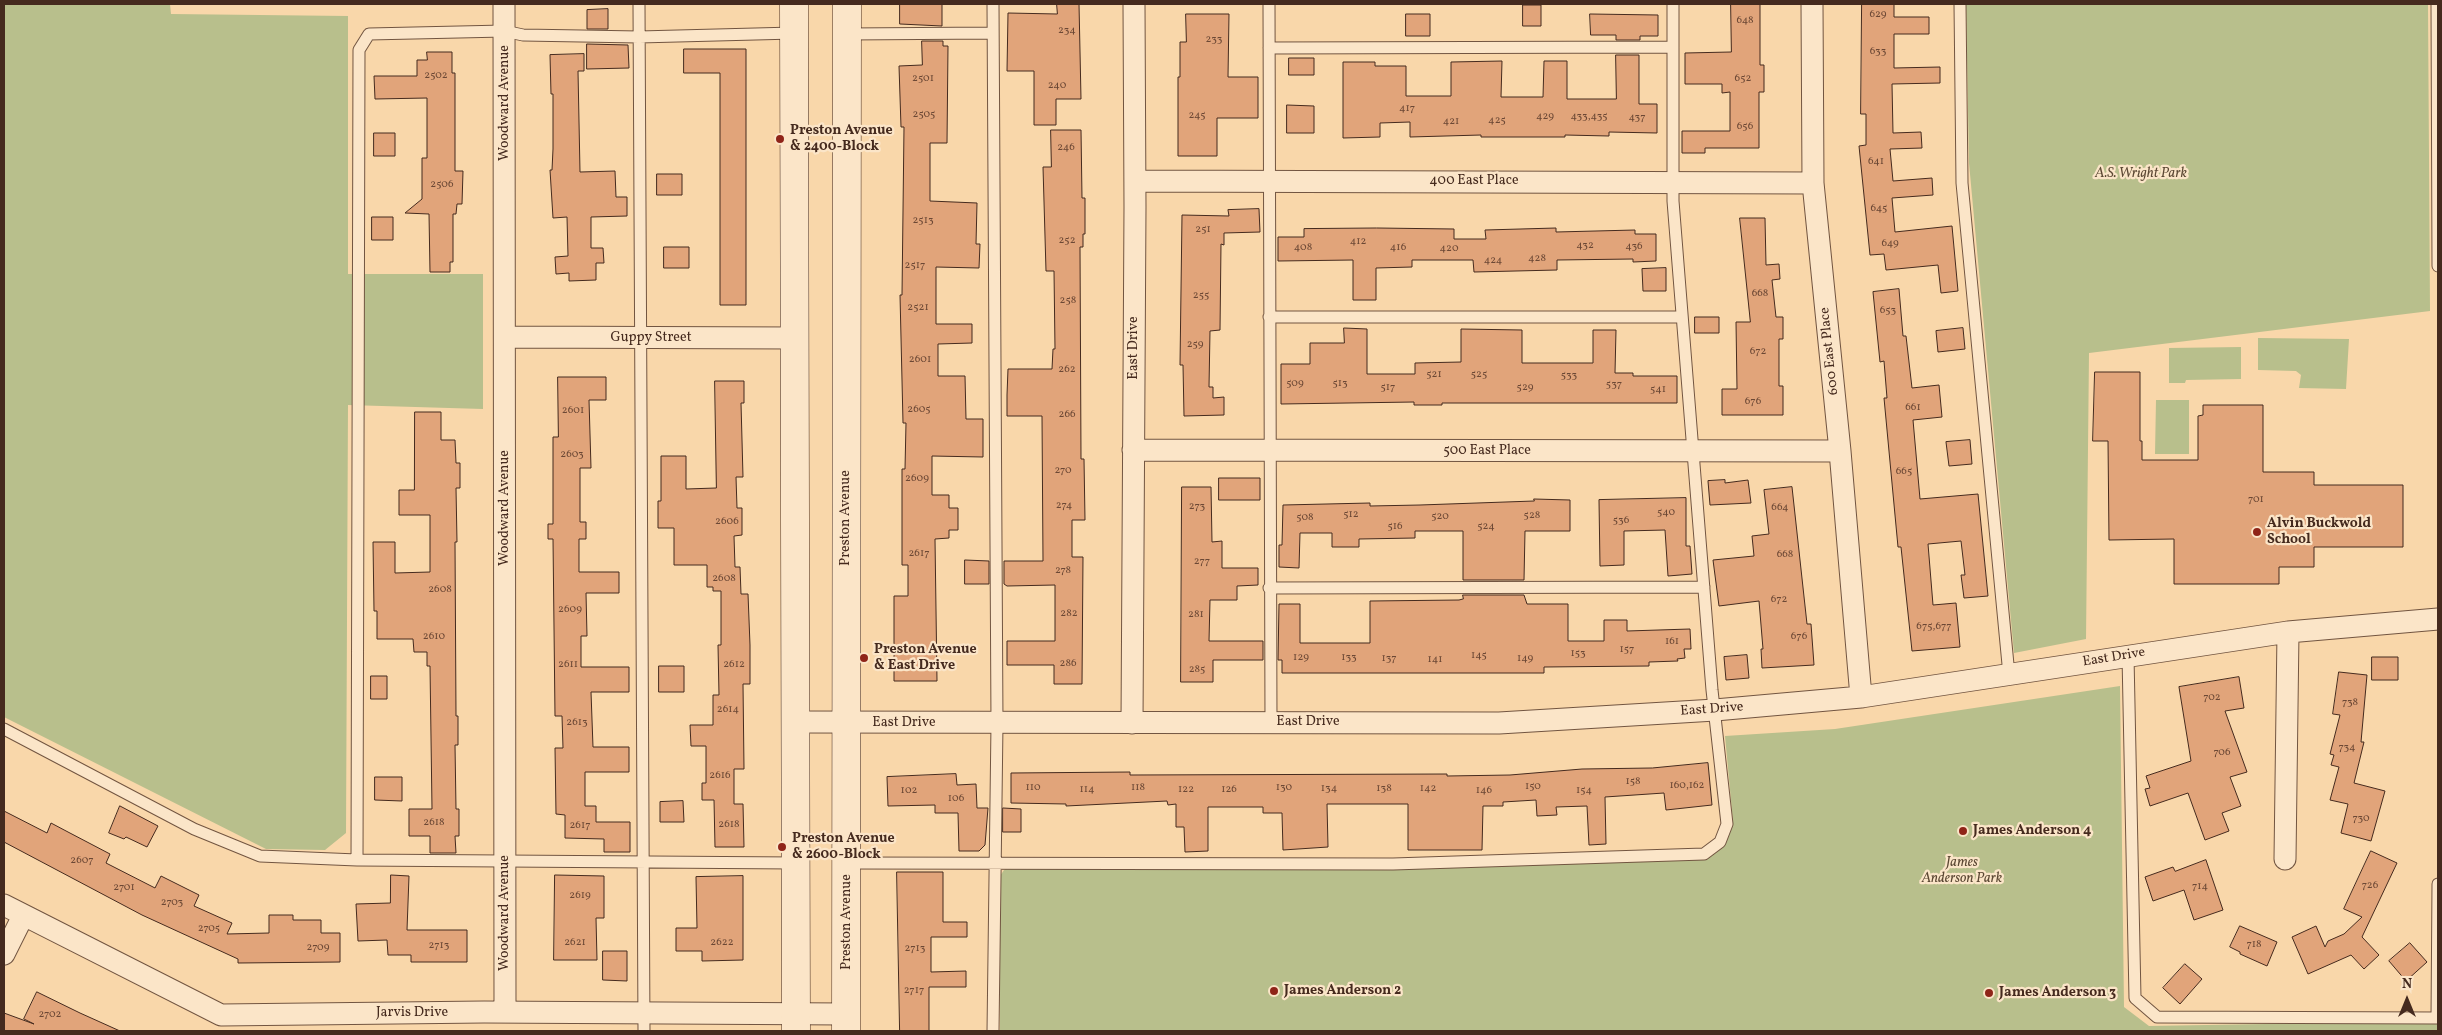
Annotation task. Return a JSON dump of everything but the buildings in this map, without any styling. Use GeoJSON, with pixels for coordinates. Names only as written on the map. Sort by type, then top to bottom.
{"type":"FeatureCollection","features":[{"type":"Feature","properties":{"kind":"main road"},"geometry":{"type":"LineString","coordinates":[[794,4],[796,1023]]}},
{"type":"Feature","properties":{"kind":"main road","name":"Preston Avenue"},"geometry":{"type":"LineString","coordinates":[[846,1023],[848,723],[847,4]]}},
{"type":"Feature","properties":{"kind":"street","name":"Woodward Avenue"},"geometry":{"type":"LineString","coordinates":[[504,4],[506,337],[505,1012]]}},
{"type":"Feature","properties":{"kind":"street","name":"East Drive"},"geometry":{"type":"LineString","coordinates":[[1132,723],[1134,4]]}},
{"type":"Feature","properties":{"kind":"street","name":"600 East Place"},"geometry":{"type":"LineString","coordinates":[[1812,4],[1812,183],[1840,451],[1861,697]]}},
{"type":"Feature","properties":{"kind":"street","name":"400 East Place"},"geometry":{"type":"LineString","coordinates":[[1135,181],[1673,181],[1812,183]]}},
{"type":"Feature","properties":{"kind":"street","name":"Guppy Street"},"geometry":{"type":"LineString","coordinates":[[506,337],[641,339],[796,338]]}},
{"type":"Feature","properties":{"kind":"street","name":"500 East Place"},"geometry":{"type":"LineString","coordinates":[[1133,450],[1268,452],[1840,451]]}},
{"type":"Feature","properties":{"kind":"street","name":"East Drive"},"geometry":{"type":"LineString","coordinates":[[796,722],[997,724],[1499,723],[1715,710],[1861,697],[2288,632],[2438,619]]}},
{"type":"Feature","properties":{"kind":"street"},"geometry":{"type":"LineString","coordinates":[[2285,859],[2288,632]]}},
{"type":"Feature","properties":{"kind":"street","name":"Jarvis Drive"},"geometry":{"type":"LineString","coordinates":[[4,905],[221,1015],[505,1012],[644,1022],[846,1023]]}},
{"type":"Feature","properties":{"kind":"street"},"geometry":{"type":"LineString","coordinates":[[4,954],[23,916]]}},
{"type":"Feature","properties":{"kind":"lane"},"geometry":{"type":"LineString","coordinates":[[639,4],[644,1022]]}},
{"type":"Feature","properties":{"kind":"lane"},"geometry":{"type":"LineString","coordinates":[[993,4],[997,724],[993,1031]]}},
{"type":"Feature","properties":{"kind":"lane"},"geometry":{"type":"LineString","coordinates":[[1269,4],[1268,452],[1271,722]]}},
{"type":"Feature","properties":{"kind":"lane"},"geometry":{"type":"LineString","coordinates":[[847,863],[1393,864],[1704,854],[1720,842],[1727,824],[1715,710],[1681,317],[1673,181],[1673,4]]}},
{"type":"Feature","properties":{"kind":"lane"},"geometry":{"type":"LineString","coordinates":[[1960,4],[1962,183],[2010,675]]}},
{"type":"Feature","properties":{"kind":"lane"},"geometry":{"type":"LineString","coordinates":[[2437,4],[2438,266]]}},
{"type":"Feature","properties":{"kind":"lane"},"geometry":{"type":"LineString","coordinates":[[358,860],[359,50],[369,34],[504,31],[522,35],[638,36],[794,33]]}},
{"type":"Feature","properties":{"kind":"lane"},"geometry":{"type":"LineString","coordinates":[[847,34],[993,33]]}},
{"type":"Feature","properties":{"kind":"lane"},"geometry":{"type":"LineString","coordinates":[[1269,48],[1673,47]]}},
{"type":"Feature","properties":{"kind":"lane"},"geometry":{"type":"LineString","coordinates":[[1269,317],[1681,317]]}},
{"type":"Feature","properties":{"kind":"lane"},"geometry":{"type":"LineString","coordinates":[[1269,588],[1704,587]]}},
{"type":"Feature","properties":{"kind":"lane"},"geometry":{"type":"LineString","coordinates":[[2128,656],[2134,998],[2157,1017],[2438,1018],[2438,884]]}},
{"type":"Feature","properties":{"kind":"lane"},"geometry":{"type":"LineString","coordinates":[[4,729],[194,829],[260,856],[358,860],[796,863]]}},
{"type":"Feature","properties":{"kind":"green space"},"geometry":{"type":"Polygon","coordinates":[[[4,4],[170,4],[171,14],[348,16],[348,274],[483,274],[483,409],[348,405],[346,833],[325,850],[266,849],[4,717],[4,4]]]}},
{"type":"Feature","properties":{"kind":"green space","name":"A.S. Wright Park"},"geometry":{"type":"Polygon","coordinates":[[[1966,4],[2428,4],[2430,311],[2089,353],[2086,639],[2014,653],[1969,163],[1966,4]]]}},
{"type":"Feature","properties":{"kind":"green space"},"geometry":{"type":"Polygon","coordinates":[[[2258,338],[2349,339],[2346,389],[2299,388],[2301,375],[2296,371],[2258,370],[2258,338]]]}},
{"type":"Feature","properties":{"kind":"green space"},"geometry":{"type":"Polygon","coordinates":[[[2241,347],[2241,379],[2186,380],[2185,383],[2169,383],[2169,348],[2241,347]]]}},
{"type":"Feature","properties":{"kind":"green space"},"geometry":{"type":"Polygon","coordinates":[[[2156,400],[2189,400],[2189,454],[2155,454],[2156,400]]]}},
{"type":"Feature","properties":{"kind":"green space","name":"James Anderson Park"},"geometry":{"type":"Polygon","coordinates":[[[2120,686],[2124,1007],[2149,1026],[2438,1021],[2438,1031],[1000,1031],[1000,876],[1011,865],[1564,863],[1709,858],[1727,840],[1733,822],[1725,736],[1835,729],[2120,686]]]}},
{"type":"Feature","properties":{"kind":"place","name":"Preston Avenue & 2400-Block"},"geometry":{"type":"Point","coordinates":[780,139]}},
{"type":"Feature","properties":{"kind":"place","name":"Alvin Buckwold School"},"geometry":{"type":"Point","coordinates":[2257,532]}},
{"type":"Feature","properties":{"kind":"place","name":"Preston Avenue & East Drive"},"geometry":{"type":"Point","coordinates":[864,658]}},
{"type":"Feature","properties":{"kind":"place","name":"James Anderson 4"},"geometry":{"type":"Point","coordinates":[1963,831]}},
{"type":"Feature","properties":{"kind":"place","name":"Preston Avenue & 2600-Block"},"geometry":{"type":"Point","coordinates":[782,847]}},
{"type":"Feature","properties":{"kind":"place","name":"James Anderson 2"},"geometry":{"type":"Point","coordinates":[1274,991]}},
{"type":"Feature","properties":{"kind":"place","name":"James Anderson 3"},"geometry":{"type":"Point","coordinates":[1989,993]}}]}
